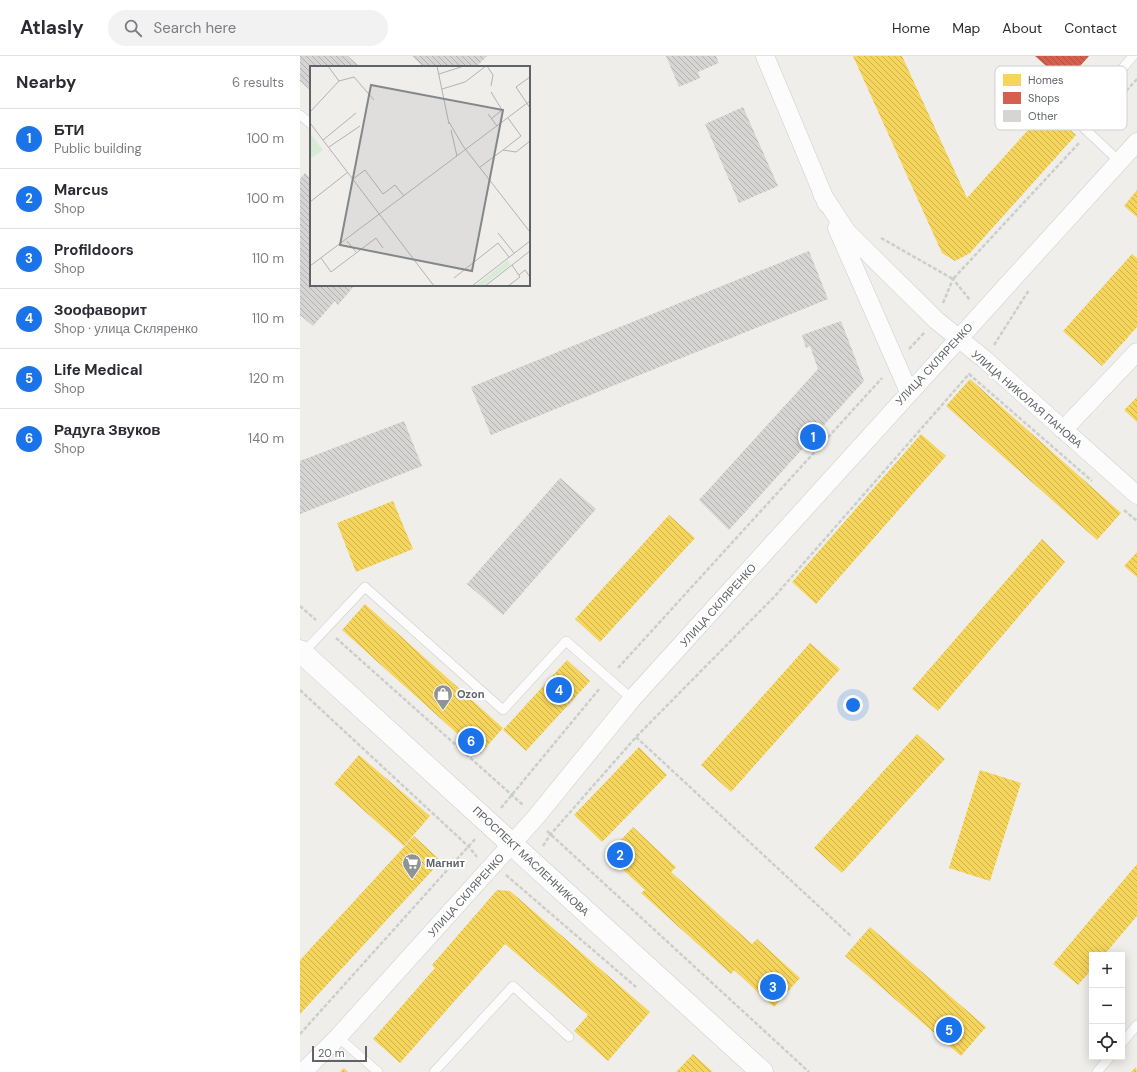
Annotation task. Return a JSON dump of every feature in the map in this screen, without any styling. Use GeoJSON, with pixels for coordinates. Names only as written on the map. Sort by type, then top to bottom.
{"type":"FeatureCollection","features":[{"type":"Feature","properties":{"kind":"main road","name":"ПРОСПЕКТ МАСЛЕННИКОВА"},"geometry":{"type":"LineString","coordinates":[[301,652],[489,821],[511,844],[762,1072]]}},
{"type":"Feature","properties":{"kind":"street","name":"УЛИЦА НИКОЛАЯ ПАНОВА"},"geometry":{"type":"LineString","coordinates":[[765,56],[822,194],[909,392]]}},
{"type":"Feature","properties":{"kind":"street","name":"УЛИЦА СКЛЯРЕНКО"},"geometry":{"type":"LineString","coordinates":[[303,1072],[338,1037],[536,817],[632,699],[1137,142]]}},
{"type":"Feature","properties":{"kind":"street","name":"УЛИЦА НИКОЛАЯ ПАНОВА"},"geometry":{"type":"LineString","coordinates":[[822,194],[847,232],[936,320],[1137,495]]}},
{"type":"Feature","properties":{"kind":"street"},"geometry":{"type":"LineString","coordinates":[[1063,430],[1137,352]]}},
{"type":"Feature","properties":{"kind":"lane"},"geometry":{"type":"LineString","coordinates":[[1124,66],[1133,56]]}},
{"type":"Feature","properties":{"kind":"lane"},"geometry":{"type":"LineString","coordinates":[[300,115],[310,123]]}},
{"type":"Feature","properties":{"kind":"lane"},"geometry":{"type":"LineString","coordinates":[[1087,130],[1120,162]]}},
{"type":"Feature","properties":{"kind":"lane"},"geometry":{"type":"LineString","coordinates":[[301,652],[365,587],[503,710],[566,641],[632,699]]}},
{"type":"Feature","properties":{"kind":"lane"},"geometry":{"type":"LineString","coordinates":[[434,1072],[513,986],[569,1037]]}},
{"type":"Feature","properties":{"kind":"lane"},"geometry":{"type":"LineString","coordinates":[[1125,1039],[1137,1025]]}},
{"type":"Feature","properties":{"kind":"lane"},"geometry":{"type":"LineString","coordinates":[[338,1037],[378,1072]]}},
{"type":"Feature","properties":{"kind":"lane"},"geometry":{"type":"LineString","coordinates":[[1097,1072],[1107,1060]]}},
{"type":"Feature","properties":{"kind":"path"},"geometry":{"type":"LineString","coordinates":[[1127,90],[1137,79]]}},
{"type":"Feature","properties":{"kind":"path"},"geometry":{"type":"LineString","coordinates":[[875,235],[953,279],[1089,132]]}},
{"type":"Feature","properties":{"kind":"path"},"geometry":{"type":"LineString","coordinates":[[994,346],[1034,286]]}},
{"type":"Feature","properties":{"kind":"path"},"geometry":{"type":"LineString","coordinates":[[502,881],[507,876],[532,863],[550,835],[636,737],[775,596],[969,374],[1095,484]]}},
{"type":"Feature","properties":{"kind":"path"},"geometry":{"type":"LineString","coordinates":[[300,1034],[469,847],[608,679],[884,376]]}},
{"type":"Feature","properties":{"kind":"path"},"geometry":{"type":"LineString","coordinates":[[1119,505],[1137,521]]}},
{"type":"Feature","properties":{"kind":"path"},"geometry":{"type":"LineString","coordinates":[[300,606],[536,817],[550,835],[809,1072]]}},
{"type":"Feature","properties":{"kind":"path"},"geometry":{"type":"LineString","coordinates":[[300,690],[469,847],[487,870],[507,876],[639,989]]}},
{"type":"Feature","properties":{"kind":"path"},"geometry":{"type":"LineString","coordinates":[[636,737],[852,937]]}},
{"type":"Feature","properties":{"kind":"building: Homes"},"geometry":{"type":"Polygon","coordinates":[[[853,56],[902,56],[967,198],[1028,130],[1070,130],[1076,135],[970,253],[955,261],[942,253],[853,56]]]}},
{"type":"Feature","properties":{"kind":"building: Homes"},"geometry":{"type":"Polygon","coordinates":[[[1137,190],[1137,217],[1124,206],[1137,190]]]}},
{"type":"Feature","properties":{"kind":"building: Homes"},"geometry":{"type":"Polygon","coordinates":[[[1132,254],[1137,258],[1137,327],[1102,366],[1063,331],[1132,254]]]}},
{"type":"Feature","properties":{"kind":"building: Homes"},"geometry":{"type":"Polygon","coordinates":[[[970,379],[1121,513],[1097,540],[946,406],[970,379]]]}},
{"type":"Feature","properties":{"kind":"building: Homes"},"geometry":{"type":"Polygon","coordinates":[[[1137,397],[1137,422],[1124,410],[1137,397]]]}},
{"type":"Feature","properties":{"kind":"building: Homes"},"geometry":{"type":"Polygon","coordinates":[[[921,434],[946,456],[816,604],[792,582],[921,434]]]}},
{"type":"Feature","properties":{"kind":"building: Homes"},"geometry":{"type":"Polygon","coordinates":[[[393,501],[413,549],[356,572],[337,523],[393,501]]]}},
{"type":"Feature","properties":{"kind":"building: Homes"},"geometry":{"type":"Polygon","coordinates":[[[669,515],[695,538],[600,642],[575,619],[669,515]]]}},
{"type":"Feature","properties":{"kind":"building: Homes"},"geometry":{"type":"Polygon","coordinates":[[[1042,539],[1065,562],[938,711],[912,689],[1042,539]]]}},
{"type":"Feature","properties":{"kind":"building: Homes"},"geometry":{"type":"Polygon","coordinates":[[[1137,552],[1137,577],[1124,566],[1137,552]]]}},
{"type":"Feature","properties":{"kind":"building: Homes"},"geometry":{"type":"Polygon","coordinates":[[[365,604],[503,728],[480,754],[342,630],[365,604]]]}},
{"type":"Feature","properties":{"kind":"building: Homes"},"geometry":{"type":"Polygon","coordinates":[[[810,643],[840,669],[731,792],[701,765],[810,643]]]}},
{"type":"Feature","properties":{"kind":"building: Homes"},"geometry":{"type":"Polygon","coordinates":[[[567,660],[590,681],[526,751],[503,730],[567,660]]]}},
{"type":"Feature","properties":{"kind":"building: Homes"},"geometry":{"type":"Polygon","coordinates":[[[917,734],[945,759],[842,873],[814,848],[917,734]]]}},
{"type":"Feature","properties":{"kind":"building: Homes"},"geometry":{"type":"Polygon","coordinates":[[[639,747],[667,775],[602,842],[574,815],[639,747]]]}},
{"type":"Feature","properties":{"kind":"building: Homes"},"geometry":{"type":"Polygon","coordinates":[[[359,755],[430,816],[404,846],[334,784],[359,755]]]}},
{"type":"Feature","properties":{"kind":"building: Homes"},"geometry":{"type":"Polygon","coordinates":[[[980,770],[1021,783],[990,881],[949,868],[980,770]]]}},
{"type":"Feature","properties":{"kind":"building: Homes"},"geometry":{"type":"Polygon","coordinates":[[[633,827],[676,867],[671,872],[752,944],[757,939],[800,978],[774,1007],[734,970],[731,974],[641,893],[645,890],[607,855],[633,827]]]}},
{"type":"Feature","properties":{"kind":"building: Homes"},"geometry":{"type":"Polygon","coordinates":[[[414,836],[441,861],[300,1014],[300,960],[414,836]]]}},
{"type":"Feature","properties":{"kind":"building: Homes"},"geometry":{"type":"Polygon","coordinates":[[[1137,864],[1137,916],[1107,952],[1089,952],[1089,972],[1078,985],[1053,964],[1137,864]]]}},
{"type":"Feature","properties":{"kind":"building: Homes"},"geometry":{"type":"Polygon","coordinates":[[[497,890],[510,891],[650,1012],[608,1061],[574,1031],[588,1015],[505,944],[400,1063],[373,1039],[435,968],[432,965],[497,890]]]}},
{"type":"Feature","properties":{"kind":"building: Homes"},"geometry":{"type":"Polygon","coordinates":[[[870,927],[986,1027],[961,1056],[845,956],[870,927]]]}},
{"type":"Feature","properties":{"kind":"building: Homes"},"geometry":{"type":"Polygon","coordinates":[[[693,1054],[713,1072],[676,1072],[693,1054]]]}},
{"type":"Feature","properties":{"kind":"building: Homes"},"geometry":{"type":"Polygon","coordinates":[[[1136,1067],[1137,1072],[1131,1072],[1136,1067]]]}},
{"type":"Feature","properties":{"kind":"building: Homes"},"geometry":{"type":"Polygon","coordinates":[[[344,1068],[348,1072],[340,1072],[344,1068]]]}},
{"type":"Feature","properties":{"kind":"building: Shops"},"geometry":{"type":"Polygon","coordinates":[[[1035,56],[1089,56],[1080,66],[1046,66],[1035,56]]]}},
{"type":"Feature","properties":{"kind":"building: Other"},"geometry":{"type":"Polygon","coordinates":[[[300,56],[348,56],[359,66],[310,66],[310,90],[300,81],[300,56]]]}},
{"type":"Feature","properties":{"kind":"building: Other"},"geometry":{"type":"Polygon","coordinates":[[[412,56],[487,56],[477,66],[422,66],[412,56]]]}},
{"type":"Feature","properties":{"kind":"building: Other"},"geometry":{"type":"Polygon","coordinates":[[[666,56],[716,56],[719,63],[698,72],[700,78],[679,87],[666,56]]]}},
{"type":"Feature","properties":{"kind":"building: Other"},"geometry":{"type":"Polygon","coordinates":[[[743,107],[778,186],[739,203],[705,124],[743,107]]]}},
{"type":"Feature","properties":{"kind":"building: Other"},"geometry":{"type":"Polygon","coordinates":[[[305,173],[310,178],[310,286],[354,286],[338,305],[335,301],[313,326],[300,315],[300,179],[305,173]]]}},
{"type":"Feature","properties":{"kind":"building: Other"},"geometry":{"type":"Polygon","coordinates":[[[809,251],[828,299],[491,435],[471,387],[809,251]]]}},
{"type":"Feature","properties":{"kind":"building: Other"},"geometry":{"type":"Polygon","coordinates":[[[841,321],[864,381],[729,530],[699,500],[818,369],[810,346],[806,348],[802,335],[841,321]]]}},
{"type":"Feature","properties":{"kind":"building: Other"},"geometry":{"type":"Polygon","coordinates":[[[404,421],[422,466],[300,514],[300,461],[404,421]]]}},
{"type":"Feature","properties":{"kind":"building: Other"},"geometry":{"type":"Polygon","coordinates":[[[560,478],[596,509],[503,615],[467,584],[560,478]]]}},
{"type":"Feature","properties":{"kind":"place","name":"БТИ"},"geometry":{"type":"Point","coordinates":[813,437]}},
{"type":"Feature","properties":{"kind":"place","name":"Зоофаворит"},"geometry":{"type":"Point","coordinates":[559,690]}},
{"type":"Feature","properties":{"kind":"place","name":"Ozon"},"geometry":{"type":"Point","coordinates":[443,711]}},
{"type":"Feature","properties":{"kind":"place","name":"Радуга Звуков"},"geometry":{"type":"Point","coordinates":[471,741]}},
{"type":"Feature","properties":{"kind":"place","name":"Marcus"},"geometry":{"type":"Point","coordinates":[620,855]}},
{"type":"Feature","properties":{"kind":"place","name":"Магнит"},"geometry":{"type":"Point","coordinates":[412,880]}},
{"type":"Feature","properties":{"kind":"place","name":"Profildoors"},"geometry":{"type":"Point","coordinates":[773,987]}},
{"type":"Feature","properties":{"kind":"place","name":"Life Medical"},"geometry":{"type":"Point","coordinates":[949,1030]}}]}
